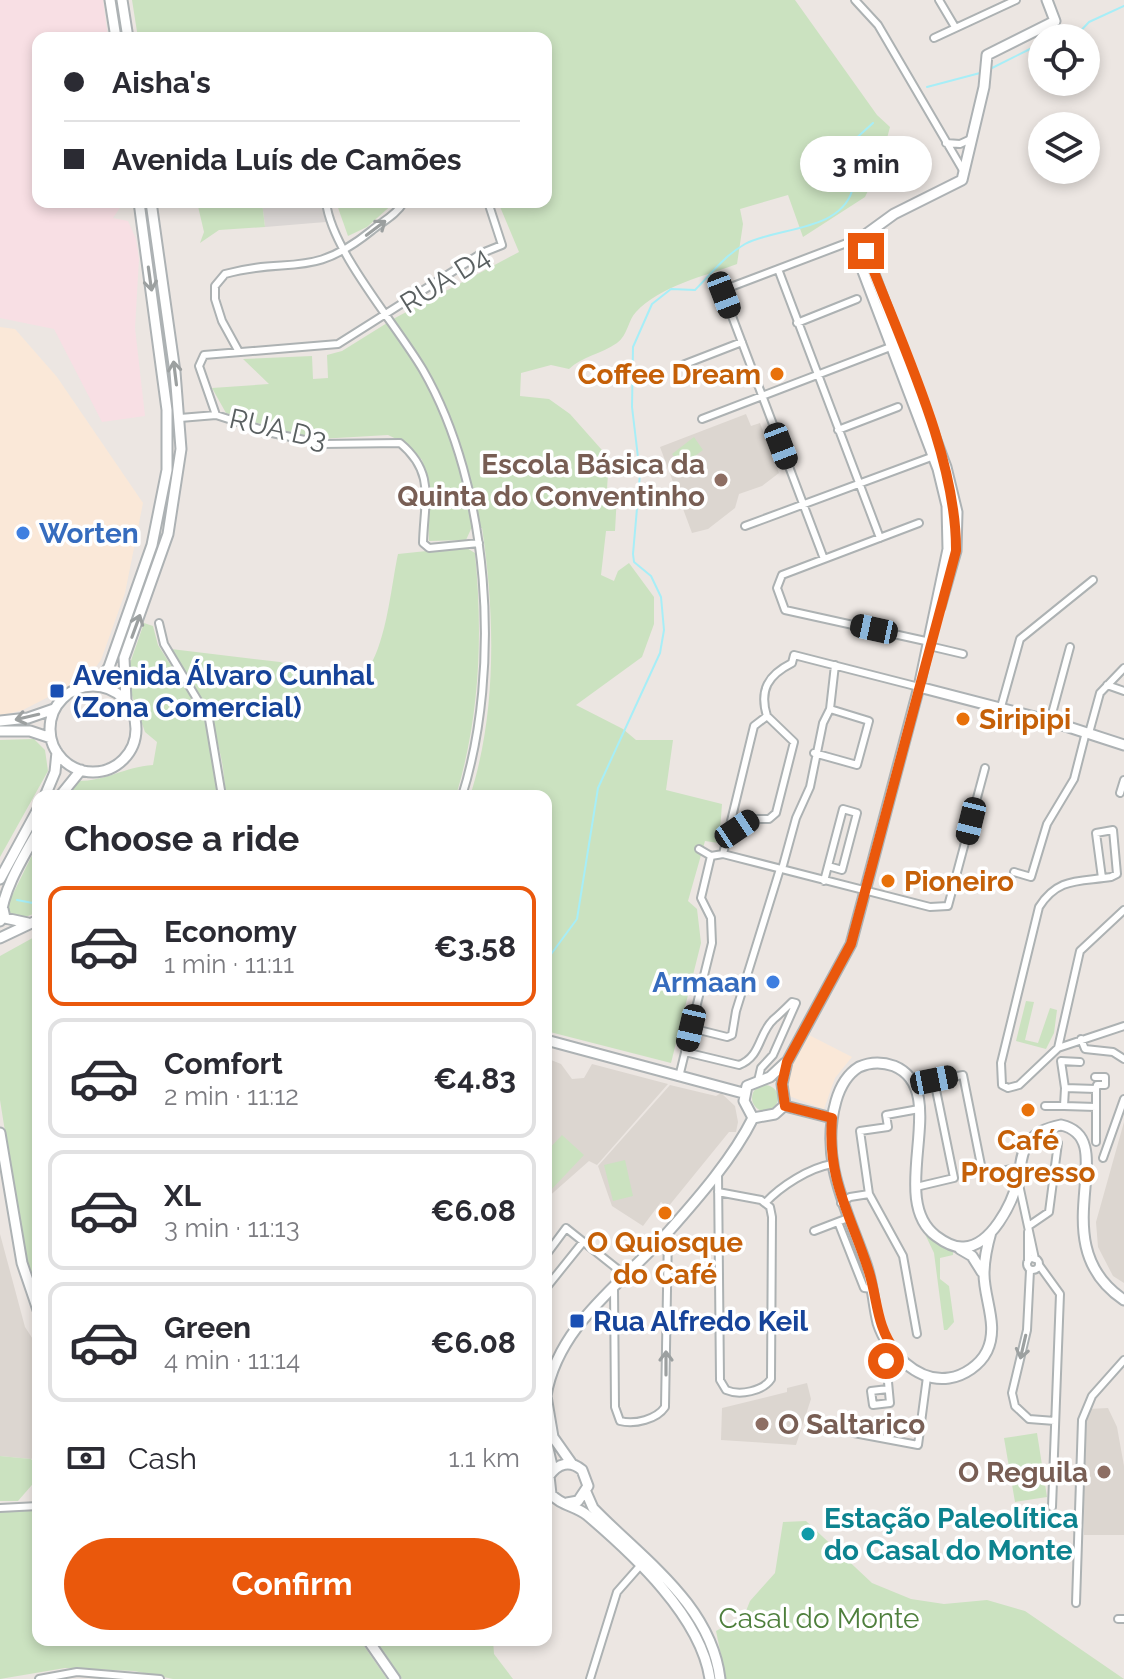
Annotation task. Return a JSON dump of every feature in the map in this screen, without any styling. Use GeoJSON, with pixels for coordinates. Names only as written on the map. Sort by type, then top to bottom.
{"type":"FeatureCollection","features":[{"type":"Feature","properties":{"kind":"street"},"geometry":{"type":"LineString","coordinates":[[110,0],[115,32]]}},
{"type":"Feature","properties":{"kind":"street"},"geometry":{"type":"LineString","coordinates":[[122,0],[127,32]]}},
{"type":"Feature","properties":{"kind":"street"},"geometry":{"type":"LineString","coordinates":[[855,0],[878,25],[965,173]]}},
{"type":"Feature","properties":{"kind":"street"},"geometry":{"type":"LineString","coordinates":[[939,0],[955,27]]}},
{"type":"Feature","properties":{"kind":"street"},"geometry":{"type":"LineString","coordinates":[[934,38],[1016,0]]}},
{"type":"Feature","properties":{"kind":"street"},"geometry":{"type":"LineString","coordinates":[[824,559],[724,295],[728,288],[857,241],[894,214],[958,183],[965,173],[986,76],[986,62],[991,51],[1055,21],[1047,0]]}},
{"type":"Feature","properties":{"kind":"street"},"geometry":{"type":"LineString","coordinates":[[946,143],[960,144],[971,139]]}},
{"type":"Feature","properties":{"kind":"street"},"geometry":{"type":"LineString","coordinates":[[96,686],[109,667],[152,545],[167,470],[167,410],[140,208]]}},
{"type":"Feature","properties":{"kind":"street"},"geometry":{"type":"LineString","coordinates":[[57,752],[81,770],[110,768],[131,748],[136,729],[126,701],[124,658],[175,503],[180,471],[180,418],[152,208]]}},
{"type":"Feature","properties":{"kind":"street"},"geometry":{"type":"LineString","coordinates":[[328,208],[334,232],[424,371],[446,417],[479,543],[485,614],[485,664],[464,790]]}},
{"type":"Feature","properties":{"kind":"street"},"geometry":{"type":"LineString","coordinates":[[239,352],[215,299],[215,286],[225,274],[310,265],[345,251],[400,208]]}},
{"type":"Feature","properties":{"kind":"street","name":"RUA D4"},"geometry":{"type":"LineString","coordinates":[[216,415],[199,362],[207,354],[338,344],[482,253],[502,245],[490,208]]}},
{"type":"Feature","properties":{"kind":"street"},"geometry":{"type":"LineString","coordinates":[[785,1106],[782,1084],[787,1062],[851,944],[937,614],[948,549],[947,506],[937,455],[857,241]]}},
{"type":"Feature","properties":{"kind":"street"},"geometry":{"type":"LineString","coordinates":[[778,269],[880,538]]}},
{"type":"Feature","properties":{"kind":"street"},"geometry":{"type":"LineString","coordinates":[[797,323],[857,299]]}},
{"type":"Feature","properties":{"kind":"street"},"geometry":{"type":"LineString","coordinates":[[680,366],[742,342]]}},
{"type":"Feature","properties":{"kind":"street"},"geometry":{"type":"LineString","coordinates":[[702,419],[896,345]]}},
{"type":"Feature","properties":{"kind":"street"},"geometry":{"type":"LineString","coordinates":[[838,430],[898,407]]}},
{"type":"Feature","properties":{"kind":"street","name":"RUA D3"},"geometry":{"type":"LineString","coordinates":[[180,418],[216,415],[310,442],[400,443],[417,457],[422,467],[426,499],[423,543],[429,548],[479,543]]}},
{"type":"Feature","properties":{"kind":"street"},"geometry":{"type":"LineString","coordinates":[[745,526],[937,455]]}},
{"type":"Feature","properties":{"kind":"street"},"geometry":{"type":"LineString","coordinates":[[919,523],[782,575],[777,581],[785,610],[963,654]]}},
{"type":"Feature","properties":{"kind":"street"},"geometry":{"type":"LineString","coordinates":[[1001,707],[1020,639],[1093,580]]}},
{"type":"Feature","properties":{"kind":"street"},"geometry":{"type":"LineString","coordinates":[[159,623],[164,644],[209,719],[221,790]]}},
{"type":"Feature","properties":{"kind":"street"},"geometry":{"type":"LineString","coordinates":[[1050,721],[1070,647]]}},
{"type":"Feature","properties":{"kind":"street"},"geometry":{"type":"LineString","coordinates":[[727,838],[753,819],[769,819],[776,813],[794,742],[767,716],[765,688],[771,676],[792,663],[794,655],[1001,707],[1124,745]]}},
{"type":"Feature","properties":{"kind":"street"},"geometry":{"type":"LineString","coordinates":[[691,1028],[727,1037],[732,1035],[796,818],[810,787],[814,753],[830,709],[835,665]]}},
{"type":"Feature","properties":{"kind":"street"},"geometry":{"type":"LineString","coordinates":[[1014,872],[1031,877],[1047,824],[1074,779],[1100,693],[1124,668]]}},
{"type":"Feature","properties":{"kind":"street"},"geometry":{"type":"LineString","coordinates":[[1107,685],[1124,691]]}},
{"type":"Feature","properties":{"kind":"street"},"geometry":{"type":"LineString","coordinates":[[48,790],[55,772],[57,752],[49,723],[54,709],[72,691],[96,686],[107,688],[126,701]]}},
{"type":"Feature","properties":{"kind":"street"},"geometry":{"type":"LineString","coordinates":[[0,721],[28,718],[54,709]]}},
{"type":"Feature","properties":{"kind":"street"},"geometry":{"type":"LineString","coordinates":[[814,753],[857,765],[869,721],[830,709]]}},
{"type":"Feature","properties":{"kind":"street"},"geometry":{"type":"LineString","coordinates":[[723,854],[754,726],[767,716]]}},
{"type":"Feature","properties":{"kind":"street"},"geometry":{"type":"LineString","coordinates":[[0,731],[30,731],[51,738]]}},
{"type":"Feature","properties":{"kind":"street"},"geometry":{"type":"LineString","coordinates":[[699,849],[711,856],[723,854],[930,907],[948,906],[985,768]]}},
{"type":"Feature","properties":{"kind":"street"},"geometry":{"type":"LineString","coordinates":[[65,790],[81,770]]}},
{"type":"Feature","properties":{"kind":"street"},"geometry":{"type":"LineString","coordinates":[[1120,793],[1124,780]]}},
{"type":"Feature","properties":{"kind":"street"},"geometry":{"type":"LineString","coordinates":[[824,881],[843,809],[857,813],[842,870],[828,866]]}},
{"type":"Feature","properties":{"kind":"street"},"geometry":{"type":"LineString","coordinates":[[0,879],[32,820]]}},
{"type":"Feature","properties":{"kind":"street"},"geometry":{"type":"LineString","coordinates":[[1102,878],[1096,833],[1113,830],[1119,867],[1117,874],[1102,878],[1053,888],[1039,907],[1001,1063],[1002,1085],[1008,1088],[1019,1085],[1058,1048],[1124,1026]]}},
{"type":"Feature","properties":{"kind":"street"},"geometry":{"type":"LineString","coordinates":[[0,921],[2,906],[32,844]]}},
{"type":"Feature","properties":{"kind":"street"},"geometry":{"type":"LineString","coordinates":[[679,1077],[712,943],[711,918],[701,898],[711,856]]}},
{"type":"Feature","properties":{"kind":"street"},"geometry":{"type":"LineString","coordinates":[[2,906],[5,918],[32,922]]}},
{"type":"Feature","properties":{"kind":"street"},"geometry":{"type":"LineString","coordinates":[[1058,1048],[1080,951],[1124,910]]}},
{"type":"Feature","properties":{"kind":"street"},"geometry":{"type":"LineString","coordinates":[[0,938],[32,922]]}},
{"type":"Feature","properties":{"kind":"street"},"geometry":{"type":"LineString","coordinates":[[685,1052],[739,1065],[758,1051],[773,1020],[792,1002],[796,1003],[773,1055],[761,1068],[758,1082]]}},
{"type":"Feature","properties":{"kind":"street"},"geometry":{"type":"LineString","coordinates":[[1081,1039],[1085,1049],[1113,1052],[1124,1059]]}},
{"type":"Feature","properties":{"kind":"street"},"geometry":{"type":"LineString","coordinates":[[552,1042],[743,1093]]}},
{"type":"Feature","properties":{"kind":"street"},"geometry":{"type":"LineString","coordinates":[[1064,1106],[1061,1061],[1080,1062]]}},
{"type":"Feature","properties":{"kind":"street"},"geometry":{"type":"LineString","coordinates":[[753,1118],[746,1109],[743,1093],[747,1086],[770,1077],[787,1062]]}},
{"type":"Feature","properties":{"kind":"street"},"geometry":{"type":"LineString","coordinates":[[983,1275],[972,1256],[933,1234],[923,1222],[917,1207],[918,1092],[909,1076],[891,1065],[871,1063],[848,1076],[838,1092],[832,1118],[832,1164],[843,1220],[872,1289],[878,1322],[896,1352],[916,1372],[927,1377],[949,1378],[963,1374],[986,1352],[991,1325],[983,1275],[991,1232],[1018,1180],[1025,1147],[1036,1134],[1052,1126],[1081,1130],[1096,1142]]}},
{"type":"Feature","properties":{"kind":"street"},"geometry":{"type":"LineString","coordinates":[[916,1187],[954,1178],[934,1080],[963,1075],[983,1175],[1021,1167]]}},
{"type":"Feature","properties":{"kind":"street"},"geometry":{"type":"LineString","coordinates":[[770,1077],[782,1084]]}},
{"type":"Feature","properties":{"kind":"street"},"geometry":{"type":"LineString","coordinates":[[1095,1077],[1105,1077],[1105,1085],[1097,1085],[1096,1089],[1096,1142],[1103,1158]]}},
{"type":"Feature","properties":{"kind":"street"},"geometry":{"type":"LineString","coordinates":[[1065,1088],[1096,1089]]}},
{"type":"Feature","properties":{"kind":"street"},"geometry":{"type":"LineString","coordinates":[[1103,1173],[1103,1158],[1124,1099]]}},
{"type":"Feature","properties":{"kind":"street"},"geometry":{"type":"LineString","coordinates":[[753,1118],[775,1114],[785,1106]]}},
{"type":"Feature","properties":{"kind":"street"},"geometry":{"type":"LineString","coordinates":[[785,1106],[832,1118]]}},
{"type":"Feature","properties":{"kind":"street"},"geometry":{"type":"LineString","coordinates":[[1045,1106],[1096,1107]]}},
{"type":"Feature","properties":{"kind":"street"},"geometry":{"type":"LineString","coordinates":[[917,1334],[903,1256],[869,1194],[860,1131],[888,1127],[886,1115],[919,1109]]}},
{"type":"Feature","properties":{"kind":"street"},"geometry":{"type":"LineString","coordinates":[[552,1369],[564,1344],[668,1232],[743,1138],[753,1118]]}},
{"type":"Feature","properties":{"kind":"street"},"geometry":{"type":"LineString","coordinates":[[0,1133],[20,1251],[32,1290]]}},
{"type":"Feature","properties":{"kind":"street"},"geometry":{"type":"LineString","coordinates":[[1030,1225],[1049,1212],[1058,1143]]}},
{"type":"Feature","properties":{"kind":"street"},"geometry":{"type":"LineString","coordinates":[[765,1203],[781,1188],[807,1173],[832,1164]]}},
{"type":"Feature","properties":{"kind":"street"},"geometry":{"type":"LineString","coordinates":[[718,1170],[718,1192],[720,1380],[732,1393],[767,1385],[773,1369],[772,1217],[770,1207],[765,1203],[718,1192]]}},
{"type":"Feature","properties":{"kind":"street"},"geometry":{"type":"LineString","coordinates":[[1018,1180],[1030,1225],[1034,1262],[1030,1270],[1027,1330],[1012,1384],[1013,1401],[1029,1419],[1055,1421]]}},
{"type":"Feature","properties":{"kind":"street"},"geometry":{"type":"LineString","coordinates":[[1098,1191],[1090,1222],[1090,1248],[1103,1281],[1124,1300]]}},
{"type":"Feature","properties":{"kind":"street"},"geometry":{"type":"LineString","coordinates":[[841,1203],[850,1197],[869,1194]]}},
{"type":"Feature","properties":{"kind":"street"},"geometry":{"type":"LineString","coordinates":[[814,1231],[843,1220]]}},
{"type":"Feature","properties":{"kind":"street"},"geometry":{"type":"LineString","coordinates":[[552,1247],[566,1228],[625,1275]]}},
{"type":"Feature","properties":{"kind":"street"},"geometry":{"type":"LineString","coordinates":[[614,1287],[615,1407],[620,1421],[636,1422],[659,1415],[666,1401],[668,1232]]}},
{"type":"Feature","properties":{"kind":"street"},"geometry":{"type":"LineString","coordinates":[[956,1247],[974,1246],[991,1232]]}},
{"type":"Feature","properties":{"kind":"street"},"geometry":{"type":"LineString","coordinates":[[552,1281],[583,1242]]}},
{"type":"Feature","properties":{"kind":"street"},"geometry":{"type":"LineString","coordinates":[[1034,1262],[1060,1294],[1052,1507]]}},
{"type":"Feature","properties":{"kind":"street"},"geometry":{"type":"LineString","coordinates":[[888,1389],[886,1361],[896,1352]]}},
{"type":"Feature","properties":{"kind":"street"},"geometry":{"type":"LineString","coordinates":[[1076,1603],[1082,1420],[1092,1396],[1124,1360]]}},
{"type":"Feature","properties":{"kind":"street"},"geometry":{"type":"LineString","coordinates":[[854,1433],[918,1445],[927,1377]]}},
{"type":"Feature","properties":{"kind":"street"},"geometry":{"type":"LineString","coordinates":[[552,1431],[572,1464],[586,1475],[586,1492],[593,1508],[688,1604],[711,1644],[720,1679]]}},
{"type":"Feature","properties":{"kind":"street"},"geometry":{"type":"LineString","coordinates":[[552,1473],[562,1465],[572,1464]]}},
{"type":"Feature","properties":{"kind":"street"},"geometry":{"type":"LineString","coordinates":[[552,1492],[564,1503],[586,1514],[677,1604],[695,1632],[705,1655],[710,1679]]}},
{"type":"Feature","properties":{"kind":"street"},"geometry":{"type":"LineString","coordinates":[[552,1501],[578,1501],[586,1492]]}},
{"type":"Feature","properties":{"kind":"street"},"geometry":{"type":"LineString","coordinates":[[0,1508],[32,1506]]}},
{"type":"Feature","properties":{"kind":"street"},"geometry":{"type":"LineString","coordinates":[[590,1679],[617,1592],[639,1567]]}},
{"type":"Feature","properties":{"kind":"street"},"geometry":{"type":"LineString","coordinates":[[372,1646],[395,1679]]}},
{"type":"Feature","properties":{"kind":"street"},"geometry":{"type":"LineString","coordinates":[[39,1679],[77,1672],[160,1679]]}},
{"type":"Feature","properties":{"kind":"shaded area"},"geometry":{"type":"Polygon","coordinates":[[[0,0],[103,0],[107,32],[32,32],[32,208],[120,208],[113,218],[128,221],[136,239],[139,259],[135,328],[145,416],[102,422],[54,329],[0,318],[0,0]]]}},
{"type":"Feature","properties":{"kind":"shaded area"},"geometry":{"type":"Polygon","coordinates":[[[263,208],[323,208],[326,222],[265,227],[263,208]]]}},
{"type":"Feature","properties":{"kind":"shaded area"},"geometry":{"type":"Polygon","coordinates":[[[0,327],[15,329],[57,377],[143,503],[125,593],[101,660],[95,668],[60,691],[23,710],[0,716],[0,327]]]}},
{"type":"Feature","properties":{"kind":"shaded area","name":"Escola Básica da Quinta do Conventinho"},"geometry":{"type":"Polygon","coordinates":[[[746,414],[751,426],[760,423],[779,473],[762,486],[739,494],[735,508],[708,529],[692,533],[660,447],[746,414]]]}},
{"type":"Feature","properties":{"kind":"shaded area"},"geometry":{"type":"Polygon","coordinates":[[[809,1035],[852,1057],[835,1078],[824,1109],[789,1096],[789,1070],[809,1035]]]}},
{"type":"Feature","properties":{"kind":"shaded area"},"geometry":{"type":"Polygon","coordinates":[[[552,1060],[561,1064],[572,1079],[584,1078],[592,1064],[668,1084],[597,1165],[589,1161],[552,1194],[552,1060]]]}},
{"type":"Feature","properties":{"kind":"shaded area"},"geometry":{"type":"Polygon","coordinates":[[[670,1085],[716,1096],[721,1093],[735,1106],[738,1122],[736,1132],[729,1132],[668,1207],[661,1202],[643,1226],[612,1206],[598,1166],[670,1085]]]}},
{"type":"Feature","properties":{"kind":"shaded area"},"geometry":{"type":"Polygon","coordinates":[[[1124,1122],[1124,1283],[1113,1276],[1098,1247],[1096,1222],[1124,1122]]]}},
{"type":"Feature","properties":{"kind":"shaded area"},"geometry":{"type":"Polygon","coordinates":[[[0,1234],[25,1327],[32,1338],[32,1459],[0,1456],[0,1234]]]}},
{"type":"Feature","properties":{"kind":"shaded area","name":"O Saltarico"},"geometry":{"type":"Polygon","coordinates":[[[807,1383],[811,1399],[796,1445],[721,1440],[722,1408],[787,1392],[787,1388],[807,1383]]]}},
{"type":"Feature","properties":{"kind":"shaded area","name":"O Reguila"},"geometry":{"type":"Polygon","coordinates":[[[1108,1408],[1117,1427],[1124,1466],[1124,1535],[1084,1535],[1084,1430],[1088,1409],[1108,1408]]]}},
{"type":"Feature","properties":{"kind":"green space"},"geometry":{"type":"Polygon","coordinates":[[[132,0],[795,0],[877,115],[890,127],[879,168],[865,197],[803,237],[788,195],[740,209],[743,224],[737,264],[657,295],[636,312],[617,343],[569,369],[551,365],[521,373],[520,396],[549,399],[570,414],[609,458],[607,489],[617,495],[615,531],[606,531],[601,575],[614,581],[618,571],[629,563],[654,597],[654,624],[642,657],[576,705],[623,729],[636,740],[673,740],[666,790],[722,804],[719,843],[705,841],[688,901],[697,909],[701,943],[671,1063],[552,1033],[552,790],[472,790],[485,731],[491,663],[489,594],[482,528],[471,529],[466,540],[429,541],[426,475],[422,460],[407,444],[388,435],[319,439],[298,436],[226,413],[212,388],[269,384],[243,359],[312,356],[313,379],[328,378],[327,355],[342,351],[395,318],[519,252],[501,208],[552,208],[552,32],[137,32],[132,0]]]}},
{"type":"Feature","properties":{"kind":"green space"},"geometry":{"type":"Polygon","coordinates":[[[198,208],[263,208],[265,227],[219,230],[200,243],[204,232],[198,208]]]}},
{"type":"Feature","properties":{"kind":"green space"},"geometry":{"type":"Polygon","coordinates":[[[338,208],[388,208],[367,227],[348,236],[338,208]]]}},
{"type":"Feature","properties":{"kind":"green space"},"geometry":{"type":"Polygon","coordinates":[[[694,437],[703,450],[682,466],[672,454],[694,437]]]}},
{"type":"Feature","properties":{"kind":"green space"},"geometry":{"type":"Polygon","coordinates":[[[465,547],[475,553],[479,615],[478,676],[470,736],[458,790],[225,790],[216,736],[192,684],[171,649],[280,662],[351,685],[362,677],[379,646],[398,554],[465,547]]]}},
{"type":"Feature","properties":{"kind":"green space"},"geometry":{"type":"Polygon","coordinates":[[[144,623],[153,626],[158,645],[205,719],[219,790],[70,790],[77,781],[153,765],[157,742],[145,732],[127,672],[144,623]]]}},
{"type":"Feature","properties":{"kind":"green space"},"geometry":{"type":"Polygon","coordinates":[[[34,739],[45,750],[48,771],[37,790],[32,790],[32,800],[0,857],[0,740],[34,739]]]}},
{"type":"Feature","properties":{"kind":"green space"},"geometry":{"type":"Polygon","coordinates":[[[32,855],[32,914],[23,918],[11,916],[7,906],[32,855]]]}},
{"type":"Feature","properties":{"kind":"green space"},"geometry":{"type":"Polygon","coordinates":[[[32,938],[32,1277],[23,1245],[0,1100],[0,956],[32,938]]]}},
{"type":"Feature","properties":{"kind":"green space"},"geometry":{"type":"Polygon","coordinates":[[[1026,1001],[1034,1002],[1025,1040],[1038,1043],[1050,1008],[1057,1010],[1054,1033],[1046,1049],[1016,1041],[1026,1001]]]}},
{"type":"Feature","properties":{"kind":"green space"},"geometry":{"type":"Polygon","coordinates":[[[765,1085],[774,1089],[778,1098],[774,1107],[765,1111],[756,1107],[752,1098],[756,1089],[765,1085]]]}},
{"type":"Feature","properties":{"kind":"green space"},"geometry":{"type":"Polygon","coordinates":[[[562,1135],[584,1155],[552,1189],[552,1146],[562,1135]]]}},
{"type":"Feature","properties":{"kind":"green space"},"geometry":{"type":"Polygon","coordinates":[[[625,1160],[633,1196],[613,1201],[604,1165],[625,1160]]]}},
{"type":"Feature","properties":{"kind":"green space"},"geometry":{"type":"Polygon","coordinates":[[[924,1232],[953,1251],[953,1255],[940,1258],[940,1279],[949,1286],[954,1322],[947,1330],[944,1330],[934,1253],[924,1232]]]}},
{"type":"Feature","properties":{"kind":"green space"},"geometry":{"type":"Polygon","coordinates":[[[1037,1433],[1047,1497],[1015,1502],[1004,1438],[1037,1433]]]}},
{"type":"Feature","properties":{"kind":"green space"},"geometry":{"type":"Polygon","coordinates":[[[0,1456],[31,1459],[32,1485],[18,1501],[0,1501],[0,1456]]]}},
{"type":"Feature","properties":{"kind":"green space"},"geometry":{"type":"Polygon","coordinates":[[[32,1507],[32,1646],[364,1646],[387,1679],[173,1679],[134,1671],[65,1668],[0,1679],[0,1510],[32,1507]]]}},
{"type":"Feature","properties":{"kind":"green space","name":"Casal do Monte"},"geometry":{"type":"Polygon","coordinates":[[[806,1521],[872,1583],[911,1599],[944,1604],[987,1600],[1025,1611],[1124,1679],[726,1679],[716,1631],[744,1616],[750,1601],[775,1573],[783,1522],[806,1521]]]}},
{"type":"Feature","properties":{"kind":"green space"},"geometry":{"type":"Polygon","coordinates":[[[380,1646],[493,1646],[494,1654],[513,1679],[402,1679],[380,1646]]]}},
{"type":"Feature","properties":{"kind":"waterway"},"geometry":{"type":"LineString","coordinates":[[1087,24],[1124,6]]}},
{"type":"Feature","properties":{"kind":"waterway"},"geometry":{"type":"LineString","coordinates":[[990,69],[1028,50]]}},
{"type":"Feature","properties":{"kind":"waterway"},"geometry":{"type":"LineString","coordinates":[[927,87],[980,73]]}},
{"type":"Feature","properties":{"kind":"waterway"},"geometry":{"type":"LineString","coordinates":[[552,953],[577,919],[598,788],[660,653],[664,630],[661,597],[651,576],[634,562],[633,554],[640,474],[632,407],[633,347],[652,304],[671,289],[695,290],[724,259],[745,244],[821,221],[845,204],[853,185],[852,142],[873,123]]}},
{"type":"Feature","properties":{"kind":"waterway"},"geometry":{"type":"LineString","coordinates":[[17,900],[32,903]]}},
{"type":"Feature","properties":{"kind":"place","name":"Coffee Dream"},"geometry":{"type":"Point","coordinates":[777,374]}},
{"type":"Feature","properties":{"kind":"place","name":"Escola Básica da Quinta do Conventinho"},"geometry":{"type":"Point","coordinates":[721,480]}},
{"type":"Feature","properties":{"kind":"place","name":"Worten"},"geometry":{"type":"Point","coordinates":[23,533]}},
{"type":"Feature","properties":{"kind":"place","name":"Avenida Álvaro Cunhal (Zona Comercial)"},"geometry":{"type":"Point","coordinates":[57,691]}},
{"type":"Feature","properties":{"kind":"place","name":"Siripipi"},"geometry":{"type":"Point","coordinates":[963,719]}},
{"type":"Feature","properties":{"kind":"place","name":"Pioneiro"},"geometry":{"type":"Point","coordinates":[888,881]}},
{"type":"Feature","properties":{"kind":"place","name":"Armaan"},"geometry":{"type":"Point","coordinates":[773,982]}},
{"type":"Feature","properties":{"kind":"place","name":"Café Progresso"},"geometry":{"type":"Point","coordinates":[1028,1110]}},
{"type":"Feature","properties":{"kind":"place","name":"O Quiosque do Café"},"geometry":{"type":"Point","coordinates":[665,1213]}},
{"type":"Feature","properties":{"kind":"place","name":"Rua Alfredo Keil"},"geometry":{"type":"Point","coordinates":[577,1321]}},
{"type":"Feature","properties":{"kind":"place","name":"O Saltarico"},"geometry":{"type":"Point","coordinates":[762,1424]}},
{"type":"Feature","properties":{"kind":"place","name":"O Reguila"},"geometry":{"type":"Point","coordinates":[1104,1472]}},
{"type":"Feature","properties":{"kind":"place","name":"Estação Paleolítica do Casal do Monte"},"geometry":{"type":"Point","coordinates":[808,1534]}},
{"type":"Feature","properties":{"kind":"route"},"geometry":{"type":"LineString","coordinates":[[866,251],[946,467],[957,512],[956,551],[851,944],[787,1062],[782,1084],[785,1106],[832,1118],[830,1144],[841,1203],[871,1277],[878,1322],[896,1352],[886,1361]]}}]}
